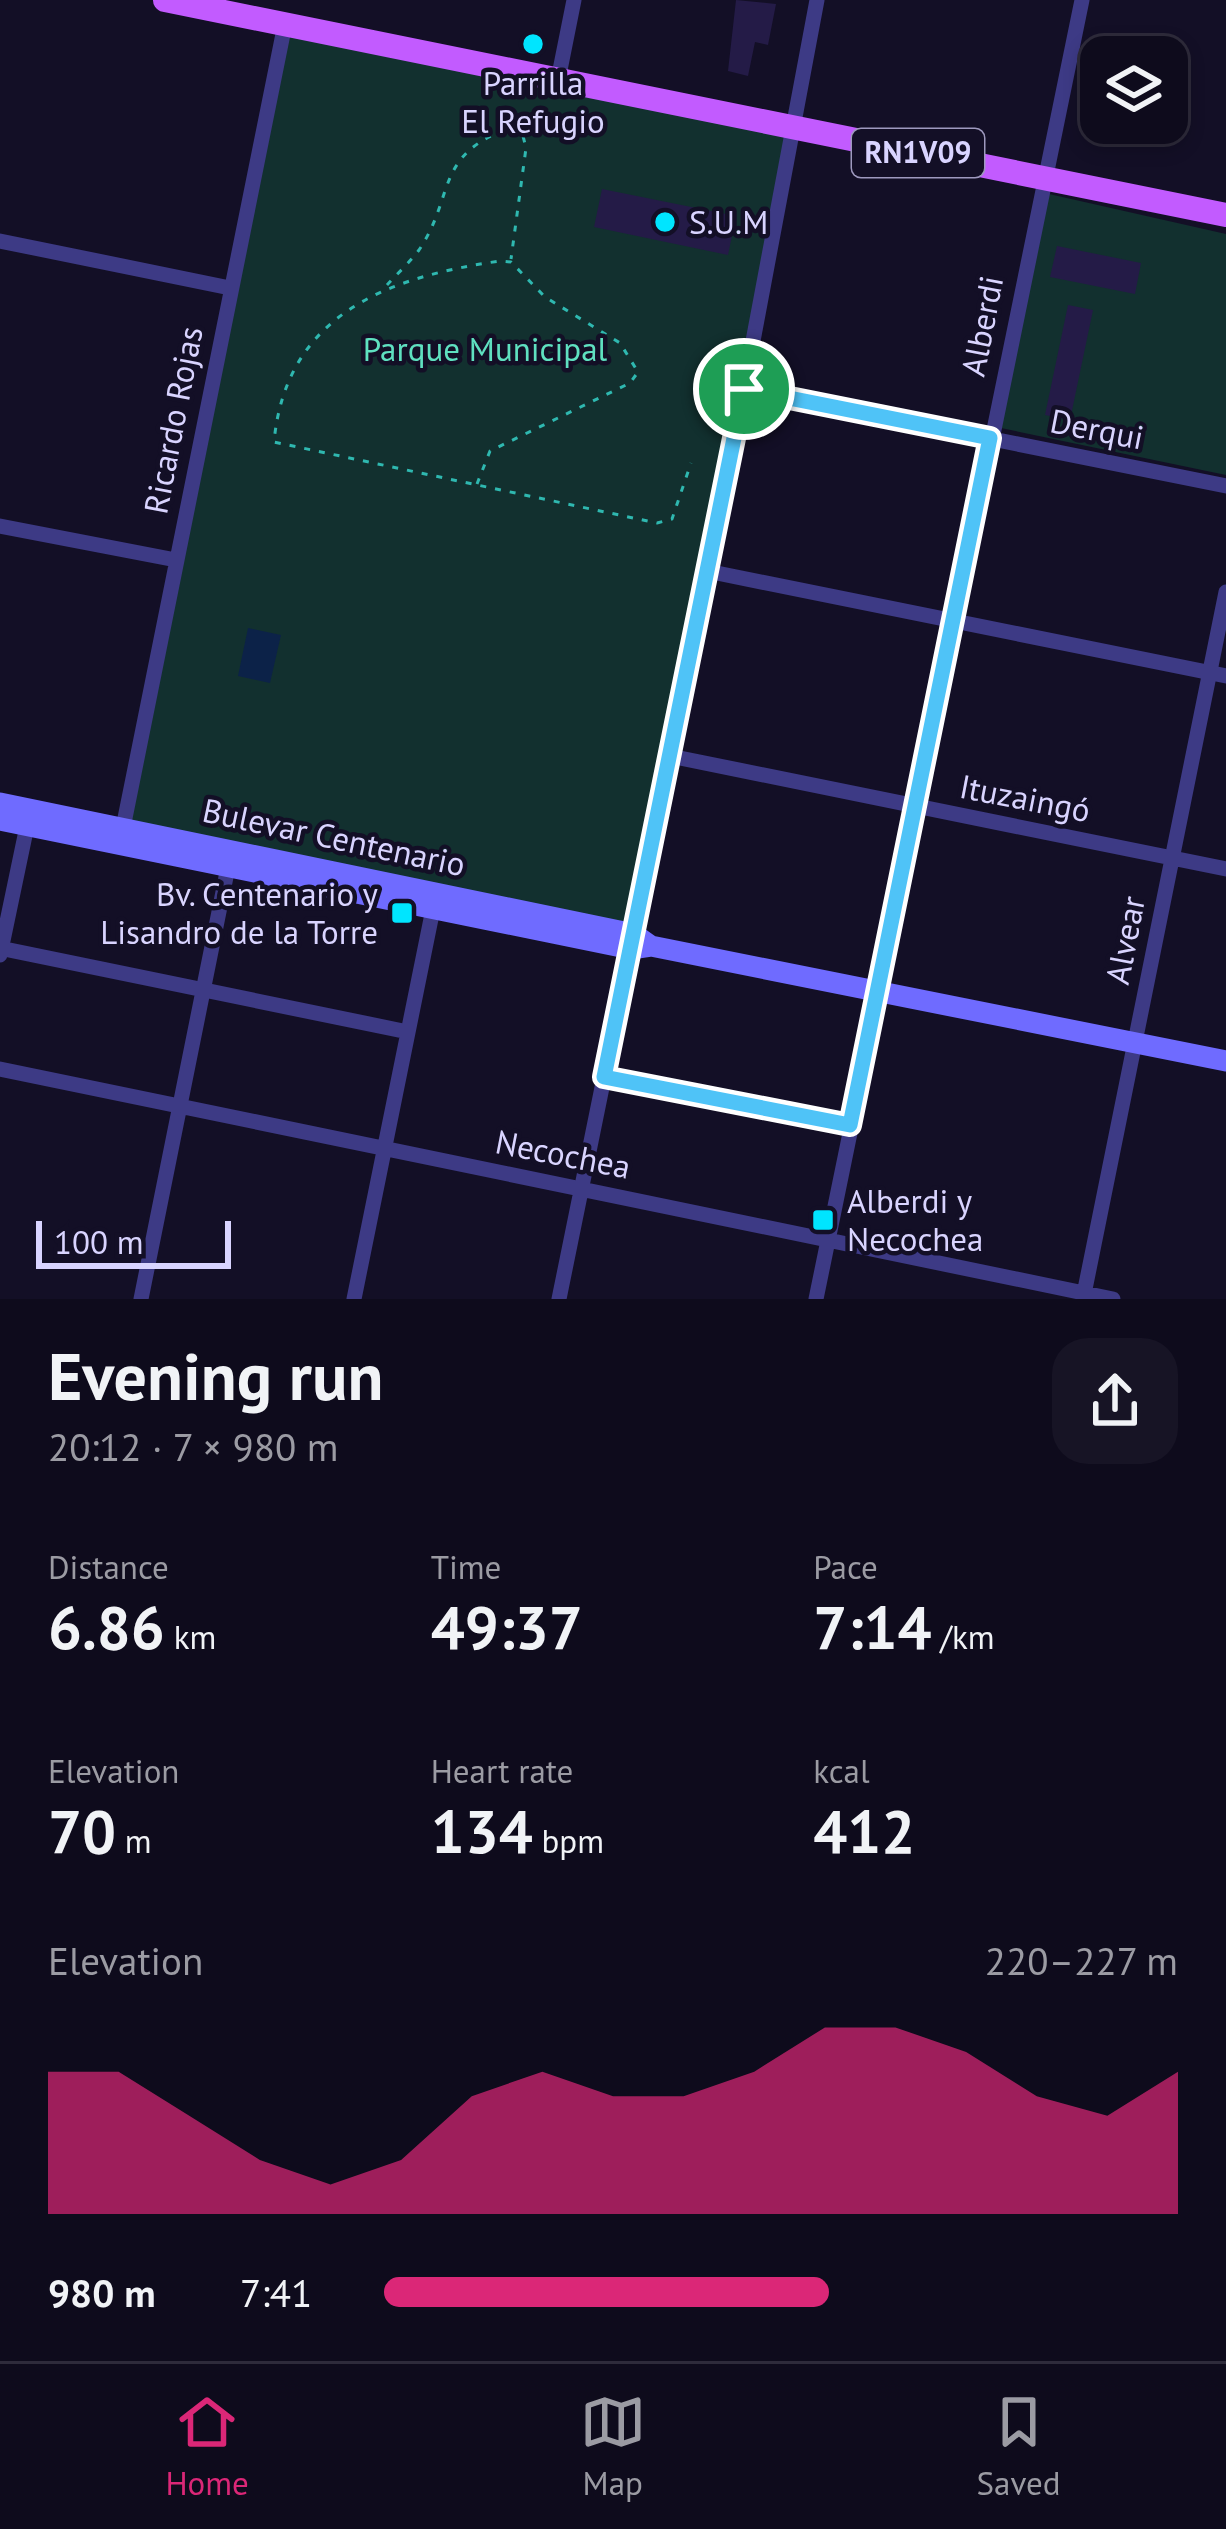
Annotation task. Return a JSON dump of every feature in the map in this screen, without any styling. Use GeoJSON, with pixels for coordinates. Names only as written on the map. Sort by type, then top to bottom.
{"type":"FeatureCollection","features":[{"type":"Feature","properties":{"kind":"main road","name":"RN1V09"},"geometry":{"type":"LineString","coordinates":[[165,0],[254,9],[286,24],[1226,215]]}},
{"type":"Feature","properties":{"kind":"main road","name":"Bulevar Centenario"},"geometry":{"type":"LineString","coordinates":[[0,803],[228,867],[433,909],[639,943]]}},
{"type":"Feature","properties":{"kind":"main road","name":"Bulevar Centenario"},"geometry":{"type":"LineString","coordinates":[[0,820],[121,836],[1226,1061]]}},
{"type":"Feature","properties":{"kind":"street"},"geometry":{"type":"LineString","coordinates":[[558,80],[574,0]]}},
{"type":"Feature","properties":{"kind":"street"},"geometry":{"type":"LineString","coordinates":[[559,1299],[604,1077],[639,943],[670,756],[817,0]]}},
{"type":"Feature","properties":{"kind":"street","name":"Alberdi"},"geometry":{"type":"LineString","coordinates":[[816,1299],[1082,0]]}},
{"type":"Feature","properties":{"kind":"street","name":"Ricardo Rojas"},"geometry":{"type":"LineString","coordinates":[[121,836],[286,24]]}},
{"type":"Feature","properties":{"kind":"street"},"geometry":{"type":"LineString","coordinates":[[0,241],[230,288]]}},
{"type":"Feature","properties":{"kind":"street","name":"Derqui"},"geometry":{"type":"LineString","coordinates":[[744,389],[1226,485]]}},
{"type":"Feature","properties":{"kind":"street"},"geometry":{"type":"LineString","coordinates":[[0,526],[176,560]]}},
{"type":"Feature","properties":{"kind":"street"},"geometry":{"type":"LineString","coordinates":[[707,571],[1218,675]]}},
{"type":"Feature","properties":{"kind":"street","name":"Alvear"},"geometry":{"type":"LineString","coordinates":[[1084,1296],[1172,858],[1218,675],[1226,592]]}},
{"type":"Feature","properties":{"kind":"street","name":"Ituzaingó"},"geometry":{"type":"LineString","coordinates":[[670,756],[1226,869]]}},
{"type":"Feature","properties":{"kind":"street"},"geometry":{"type":"LineString","coordinates":[[27,826],[0,950],[408,1032]]}},
{"type":"Feature","properties":{"kind":"street"},"geometry":{"type":"LineString","coordinates":[[141,1299],[228,867]]}},
{"type":"Feature","properties":{"kind":"street"},"geometry":{"type":"LineString","coordinates":[[354,1299],[433,909]]}},
{"type":"Feature","properties":{"kind":"street","name":"Necochea"},"geometry":{"type":"LineString","coordinates":[[0,1069],[1113,1299]]}},
{"type":"Feature","properties":{"kind":"street"},"geometry":{"type":"LineString","coordinates":[[604,1077],[850,1125]]}},
{"type":"Feature","properties":{"kind":"path"},"geometry":{"type":"LineString","coordinates":[[511,262],[526,148],[522,131],[512,127],[481,138],[461,157],[421,247],[386,286],[328,322],[291,372],[274,442],[657,523],[672,519],[680,506],[692,463]]}},
{"type":"Feature","properties":{"kind":"path"},"geometry":{"type":"LineString","coordinates":[[386,286],[459,267],[511,262]]}},
{"type":"Feature","properties":{"kind":"path"},"geometry":{"type":"LineString","coordinates":[[478,484],[490,451],[611,394],[638,372],[620,343],[545,297],[511,262]]}},
{"type":"Feature","properties":{"kind":"green space","name":"Parque Municipal"},"geometry":{"type":"Polygon","coordinates":[[[285,24],[793,127],[634,934],[124,827],[285,24]]]}},
{"type":"Feature","properties":{"kind":"green space"},"geometry":{"type":"Polygon","coordinates":[[[1049,194],[1226,234],[1226,475],[1001,428],[1049,194]]]}},
{"type":"Feature","properties":{"kind":"water"},"geometry":{"type":"Polygon","coordinates":[[[248,628],[281,635],[270,683],[238,676],[248,628]]]}},
{"type":"Feature","properties":{"kind":"building"},"geometry":{"type":"Polygon","coordinates":[[[736,0],[776,4],[768,45],[755,42],[748,76],[728,71],[736,0]]]}},
{"type":"Feature","properties":{"kind":"building","name":"S.U.M"},"geometry":{"type":"Polygon","coordinates":[[[602,189],[736,216],[728,255],[594,227],[602,189]]]}},
{"type":"Feature","properties":{"kind":"building"},"geometry":{"type":"Polygon","coordinates":[[[1057,246],[1141,263],[1135,294],[1050,277],[1057,246]]]}},
{"type":"Feature","properties":{"kind":"building"},"geometry":{"type":"Polygon","coordinates":[[[1068,305],[1093,310],[1070,420],[1045,415],[1068,305]]]}},
{"type":"Feature","properties":{"kind":"place","name":"Parrilla El Refugio"},"geometry":{"type":"Point","coordinates":[533,44]}},
{"type":"Feature","properties":{"kind":"place","name":"S.U.M"},"geometry":{"type":"Point","coordinates":[665,222]}},
{"type":"Feature","properties":{"kind":"place","name":"Bv. Centenario y Lisandro de la Torre"},"geometry":{"type":"Point","coordinates":[402,913]}},
{"type":"Feature","properties":{"kind":"place","name":"Alberdi y Necochea"},"geometry":{"type":"Point","coordinates":[823,1220]}},
{"type":"Feature","properties":{"kind":"route"},"geometry":{"type":"LineString","coordinates":[[744,389],[990,438],[850,1125],[604,1077],[744,389]]}}]}
